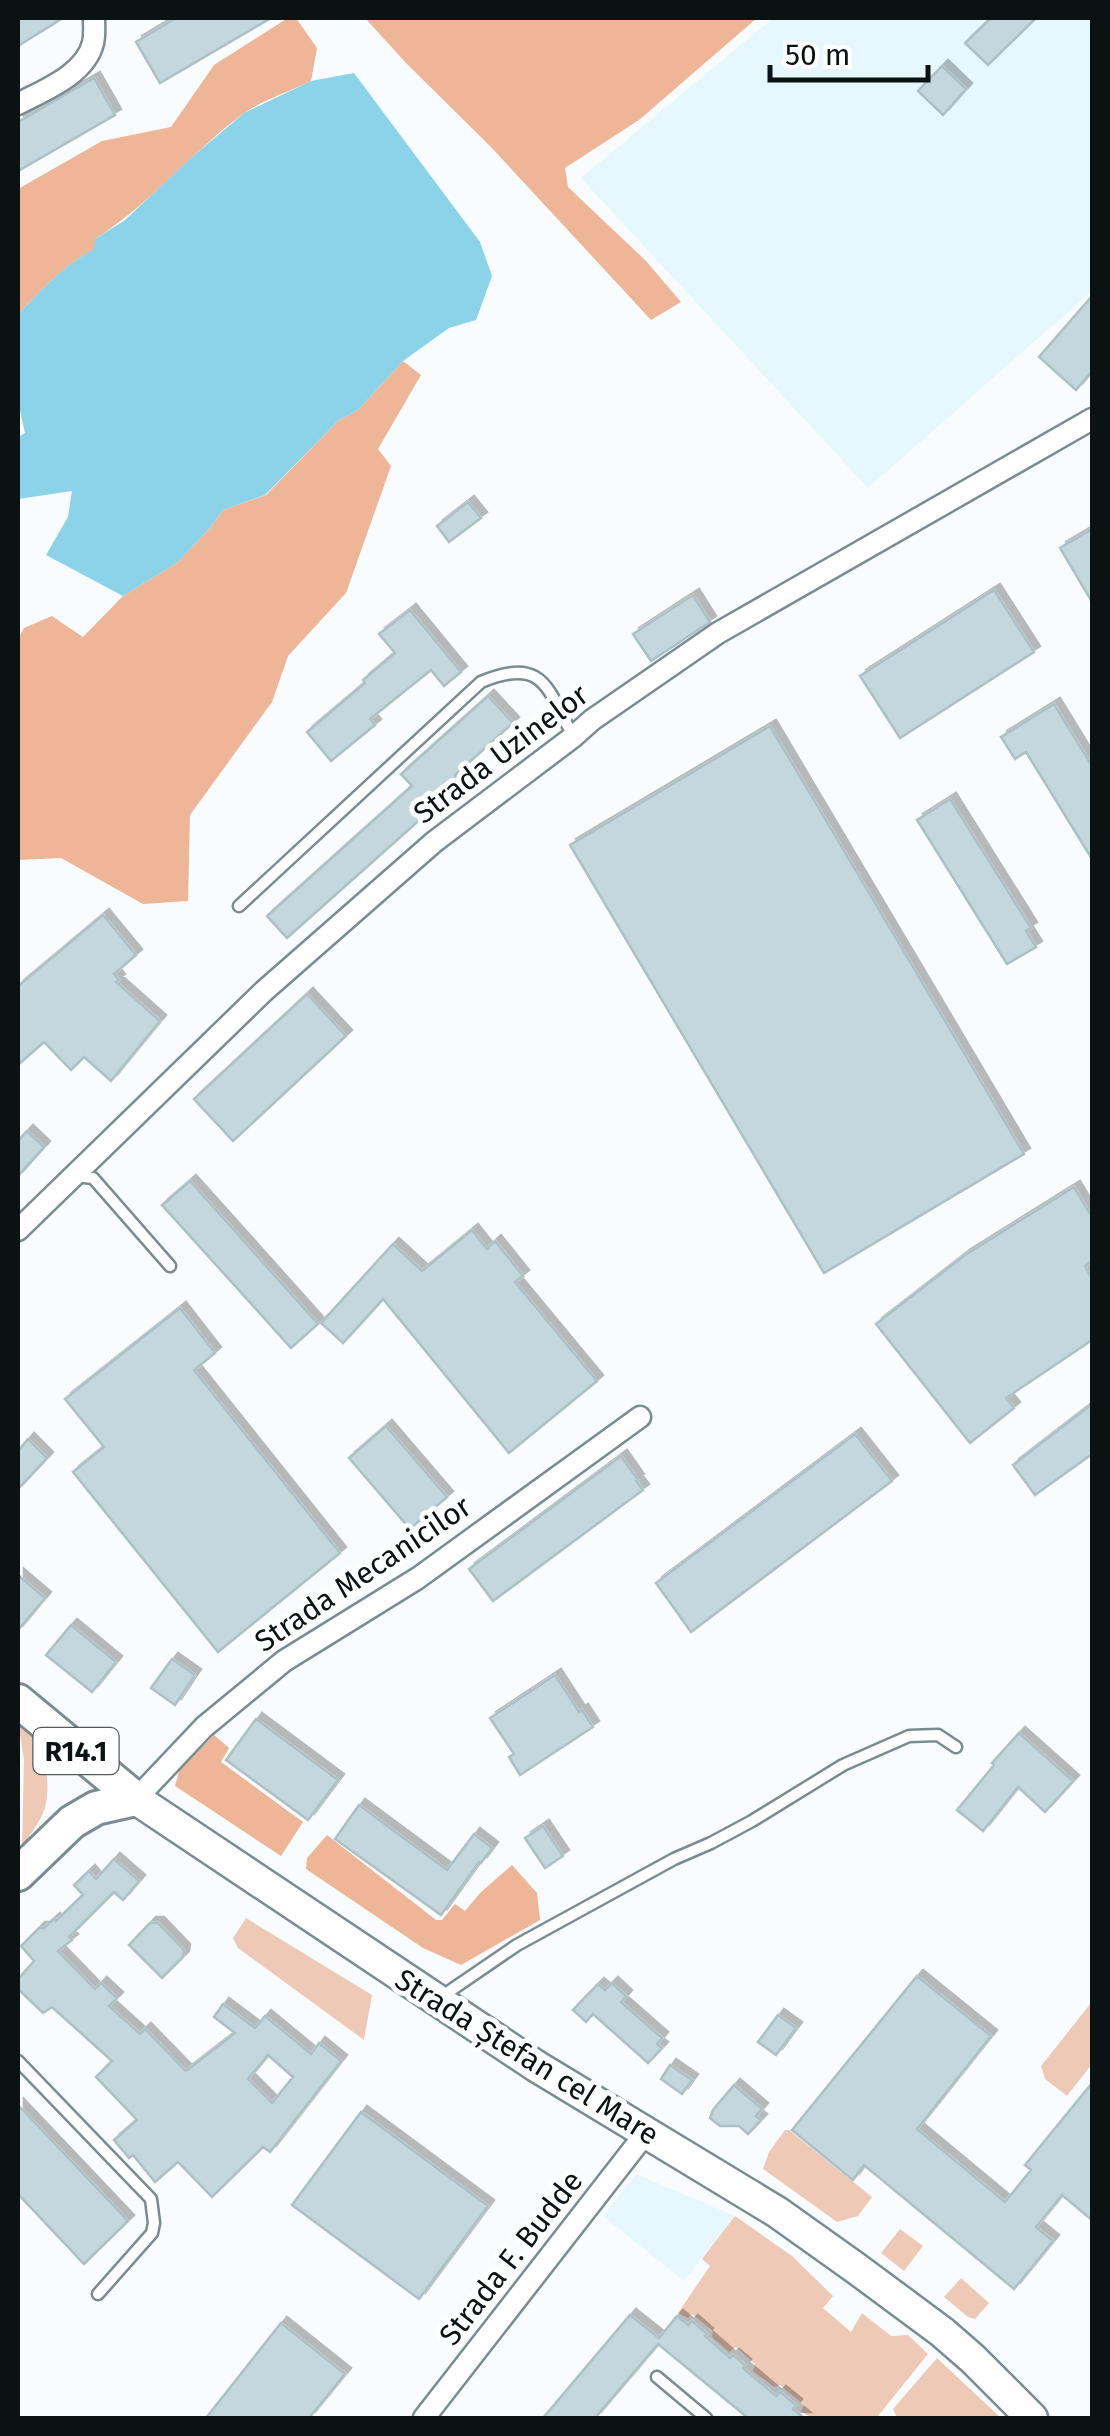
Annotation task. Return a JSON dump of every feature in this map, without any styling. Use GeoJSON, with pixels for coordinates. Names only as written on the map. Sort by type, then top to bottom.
{"type":"FeatureCollection","features":[{"type":"Feature","properties":{"kind":"main road","name":"Strada Ștefan cel Mare"},"geometry":{"type":"LineString","coordinates":[[18,1701],[136,1799],[436,2000],[645,2134],[777,2212],[857,2268],[942,2332],[1032,2418]]}},
{"type":"Feature","properties":{"kind":"main road","name":"R14.1"},"geometry":{"type":"LineString","coordinates":[[18,1874],[72,1822],[96,1808],[136,1799]]}},
{"type":"Feature","properties":{"kind":"street"},"geometry":{"type":"LineString","coordinates":[[18,104],[70,74],[86,59],[93,44],[94,18]]}},
{"type":"Feature","properties":{"kind":"street","name":"Strada Uzinelor"},"geometry":{"type":"LineString","coordinates":[[18,1230],[264,992],[434,842],[592,720],[718,633],[1092,420]]}},
{"type":"Feature","properties":{"kind":"street","name":"Strada Mecanicilor"},"geometry":{"type":"LineString","coordinates":[[136,1799],[204,1727],[284,1661],[418,1578],[640,1417]]}},
{"type":"Feature","properties":{"kind":"street","name":"Strada F. Budde"},"geometry":{"type":"LineString","coordinates":[[424,2418],[645,2134]]}},
{"type":"Feature","properties":{"kind":"lane"},"geometry":{"type":"LineString","coordinates":[[239,906],[481,682],[513,672],[528,672],[544,681],[573,737]]}},
{"type":"Feature","properties":{"kind":"lane"},"geometry":{"type":"LineString","coordinates":[[74,1176],[93,1178],[170,1266]]}},
{"type":"Feature","properties":{"kind":"lane"},"geometry":{"type":"LineString","coordinates":[[436,2000],[517,1945],[752,1821],[842,1765],[909,1736],[938,1736],[956,1746]]}},
{"type":"Feature","properties":{"kind":"lane"},"geometry":{"type":"LineString","coordinates":[[18,2061],[151,2199],[152,2233],[98,2294]]}},
{"type":"Feature","properties":{"kind":"lane"},"geometry":{"type":"LineString","coordinates":[[657,2377],[706,2418]]}},
{"type":"Feature","properties":{"kind":"shaded area"},"geometry":{"type":"Polygon","coordinates":[[[288,18],[296,18],[317,48],[311,81],[240,116],[133,211],[95,239],[95,249],[63,270],[18,315],[18,189],[102,141],[171,127],[214,65],[288,18]]]}},
{"type":"Feature","properties":{"kind":"shaded area"},"geometry":{"type":"Polygon","coordinates":[[[365,18],[757,18],[639,120],[565,168],[568,187],[646,261],[681,302],[651,320],[365,18]]]}},
{"type":"Feature","properties":{"kind":"shaded area"},"geometry":{"type":"Polygon","coordinates":[[[773,18],[1092,18],[1092,291],[868,488],[581,178],[773,18]]]}},
{"type":"Feature","properties":{"kind":"shaded area"},"geometry":{"type":"Polygon","coordinates":[[[403,361],[421,375],[378,449],[391,466],[346,593],[288,656],[272,702],[190,815],[188,901],[143,904],[61,858],[18,860],[18,639],[24,628],[52,616],[83,637],[123,596],[177,563],[223,510],[266,495],[339,420],[358,410],[403,361]]]}},
{"type":"Feature","properties":{"kind":"shaded area"},"geometry":{"type":"Polygon","coordinates":[[[18,1721],[38,1748],[47,1781],[45,1809],[22,1847],[24,1760],[18,1721]]]}},
{"type":"Feature","properties":{"kind":"shaded area"},"geometry":{"type":"Polygon","coordinates":[[[214,1735],[229,1748],[221,1762],[303,1822],[281,1856],[175,1786],[179,1771],[214,1735]]]}},
{"type":"Feature","properties":{"kind":"shaded area"},"geometry":{"type":"Polygon","coordinates":[[[327,1835],[436,1920],[442,1920],[455,1904],[465,1911],[512,1865],[537,1893],[540,1920],[461,1965],[423,1948],[306,1869],[307,1858],[327,1835]]]}},
{"type":"Feature","properties":{"kind":"shaded area"},"geometry":{"type":"Polygon","coordinates":[[[246,1918],[372,1995],[364,2040],[238,1948],[233,1938],[246,1918]]]}},
{"type":"Feature","properties":{"kind":"shaded area"},"geometry":{"type":"Polygon","coordinates":[[[1091,2003],[1092,2064],[1067,2096],[1045,2079],[1041,2066],[1091,2003]]]}},
{"type":"Feature","properties":{"kind":"shaded area"},"geometry":{"type":"Polygon","coordinates":[[[785,2130],[872,2197],[858,2216],[837,2222],[763,2169],[769,2152],[785,2130]]]}},
{"type":"Feature","properties":{"kind":"shaded area"},"geometry":{"type":"Polygon","coordinates":[[[636,2174],[735,2216],[684,2281],[603,2216],[636,2174]]]}},
{"type":"Feature","properties":{"kind":"shaded area"},"geometry":{"type":"Polygon","coordinates":[[[735,2216],[792,2256],[833,2296],[823,2308],[851,2332],[862,2313],[891,2336],[908,2335],[928,2354],[878,2416],[810,2417],[801,2411],[804,2405],[780,2385],[774,2387],[753,2371],[755,2364],[736,2347],[729,2352],[712,2337],[713,2331],[692,2314],[688,2318],[678,2313],[710,2266],[702,2259],[735,2216]]]}},
{"type":"Feature","properties":{"kind":"shaded area"},"geometry":{"type":"Polygon","coordinates":[[[900,2229],[923,2246],[904,2271],[881,2253],[900,2229]]]}},
{"type":"Feature","properties":{"kind":"shaded area"},"geometry":{"type":"Polygon","coordinates":[[[961,2278],[989,2303],[975,2319],[944,2297],[961,2278]]]}},
{"type":"Feature","properties":{"kind":"shaded area"},"geometry":{"type":"Polygon","coordinates":[[[937,2358],[1001,2418],[897,2418],[893,2409],[937,2358]]]}},
{"type":"Feature","properties":{"kind":"water"},"geometry":{"type":"Polygon","coordinates":[[[354,73],[480,242],[492,276],[476,320],[449,328],[403,361],[358,410],[339,420],[265,495],[223,510],[177,563],[123,596],[46,555],[68,517],[72,491],[18,499],[18,437],[25,433],[18,402],[18,315],[62,271],[94,249],[95,239],[125,220],[244,113],[311,81],[354,73]]]}},
{"type":"Feature","properties":{"kind":"building"},"geometry":{"type":"Polygon","coordinates":[[[18,18],[63,18],[18,46],[18,18]]]}},
{"type":"Feature","properties":{"kind":"building"},"geometry":{"type":"Polygon","coordinates":[[[176,18],[271,18],[160,83],[136,42],[176,18]]]}},
{"type":"Feature","properties":{"kind":"building"},"geometry":{"type":"Polygon","coordinates":[[[991,18],[1036,18],[988,65],[965,43],[991,18]]]}},
{"type":"Feature","properties":{"kind":"building"},"geometry":{"type":"Polygon","coordinates":[[[942,66],[966,89],[943,115],[918,91],[942,66]]]}},
{"type":"Feature","properties":{"kind":"building"},"geometry":{"type":"Polygon","coordinates":[[[94,78],[115,115],[18,171],[18,122],[94,78]]]}},
{"type":"Feature","properties":{"kind":"building"},"geometry":{"type":"Polygon","coordinates":[[[1092,296],[1092,371],[1076,390],[1039,357],[1092,296]]]}},
{"type":"Feature","properties":{"kind":"building"},"geometry":{"type":"Polygon","coordinates":[[[468,502],[481,518],[449,542],[437,526],[468,502]]]}},
{"type":"Feature","properties":{"kind":"building"},"geometry":{"type":"Polygon","coordinates":[[[1092,529],[1092,602],[1060,548],[1092,529]]]}},
{"type":"Feature","properties":{"kind":"building"},"geometry":{"type":"Polygon","coordinates":[[[994,590],[1034,652],[900,738],[860,676],[994,590]]]}},
{"type":"Feature","properties":{"kind":"building"},"geometry":{"type":"Polygon","coordinates":[[[693,595],[710,622],[651,661],[633,634],[693,595]]]}},
{"type":"Feature","properties":{"kind":"building"},"geometry":{"type":"Polygon","coordinates":[[[410,610],[461,672],[444,686],[431,670],[370,719],[375,725],[331,761],[307,732],[395,653],[379,634],[410,610]]]}},
{"type":"Feature","properties":{"kind":"building"},"geometry":{"type":"Polygon","coordinates":[[[488,696],[513,723],[455,775],[458,780],[429,806],[432,809],[287,938],[267,916],[412,786],[401,774],[488,696]]]}},
{"type":"Feature","properties":{"kind":"building"},"geometry":{"type":"Polygon","coordinates":[[[1054,704],[1092,766],[1092,859],[1026,752],[1015,759],[1001,737],[1054,704]]]}},
{"type":"Feature","properties":{"kind":"building"},"geometry":{"type":"Polygon","coordinates":[[[770,726],[1024,1154],[824,1273],[570,845],[770,726]]]}},
{"type":"Feature","properties":{"kind":"building"},"geometry":{"type":"Polygon","coordinates":[[[950,799],[1031,928],[1026,931],[1036,947],[1007,964],[917,820],[950,799]]]}},
{"type":"Feature","properties":{"kind":"building"},"geometry":{"type":"Polygon","coordinates":[[[103,915],[136,955],[114,974],[119,980],[116,982],[160,1021],[111,1081],[84,1057],[71,1070],[44,1042],[18,1065],[18,986],[103,915]]]}},
{"type":"Feature","properties":{"kind":"building"},"geometry":{"type":"Polygon","coordinates":[[[307,994],[346,1036],[233,1141],[194,1099],[307,994]]]}},
{"type":"Feature","properties":{"kind":"building"},"geometry":{"type":"Polygon","coordinates":[[[27,1131],[44,1147],[18,1176],[18,1141],[27,1131]]]}},
{"type":"Feature","properties":{"kind":"building"},"geometry":{"type":"Polygon","coordinates":[[[190,1181],[318,1324],[291,1348],[162,1205],[190,1181]]]}},
{"type":"Feature","properties":{"kind":"building"},"geometry":{"type":"Polygon","coordinates":[[[1074,1187],[1092,1217],[1092,1261],[1085,1266],[1092,1279],[1092,1340],[1006,1398],[1014,1408],[970,1443],[876,1324],[965,1255],[1074,1187]]]}},
{"type":"Feature","properties":{"kind":"building"},"geometry":{"type":"Polygon","coordinates":[[[472,1230],[487,1249],[495,1241],[523,1276],[515,1282],[597,1381],[509,1453],[383,1299],[343,1343],[321,1323],[393,1244],[422,1271],[472,1230]]]}},
{"type":"Feature","properties":{"kind":"building"},"geometry":{"type":"Polygon","coordinates":[[[180,1308],[215,1353],[194,1370],[340,1553],[218,1652],[73,1472],[104,1447],[65,1399],[180,1308]]]}},
{"type":"Feature","properties":{"kind":"building"},"geometry":{"type":"Polygon","coordinates":[[[1092,1404],[1092,1454],[1035,1495],[1013,1465],[1092,1404]]]}},
{"type":"Feature","properties":{"kind":"building"},"geometry":{"type":"Polygon","coordinates":[[[386,1426],[447,1497],[410,1529],[349,1458],[386,1426]]]}},
{"type":"Feature","properties":{"kind":"building"},"geometry":{"type":"Polygon","coordinates":[[[855,1434],[892,1481],[691,1632],[656,1583],[855,1434]]]}},
{"type":"Feature","properties":{"kind":"building"},"geometry":{"type":"Polygon","coordinates":[[[28,1439],[47,1458],[18,1489],[18,1451],[28,1439]]]}},
{"type":"Feature","properties":{"kind":"building"},"geometry":{"type":"Polygon","coordinates":[[[621,1456],[643,1490],[493,1601],[469,1569],[621,1456]]]}},
{"type":"Feature","properties":{"kind":"building"},"geometry":{"type":"Polygon","coordinates":[[[18,1575],[45,1598],[18,1630],[18,1575]]]}},
{"type":"Feature","properties":{"kind":"building"},"geometry":{"type":"Polygon","coordinates":[[[71,1625],[116,1662],[92,1692],[46,1655],[71,1625]]]}},
{"type":"Feature","properties":{"kind":"building"},"geometry":{"type":"Polygon","coordinates":[[[172,1659],[195,1675],[175,1705],[151,1688],[172,1659]]]}},
{"type":"Feature","properties":{"kind":"building"},"geometry":{"type":"Polygon","coordinates":[[[555,1675],[593,1727],[520,1775],[509,1757],[514,1754],[490,1718],[555,1675]]]}},
{"type":"Feature","properties":{"kind":"building"},"geometry":{"type":"Polygon","coordinates":[[[256,1719],[338,1780],[308,1820],[226,1760],[256,1719]]]}},
{"type":"Feature","properties":{"kind":"building"},"geometry":{"type":"Polygon","coordinates":[[[1019,1733],[1073,1781],[1045,1812],[1018,1787],[983,1831],[957,1810],[1019,1733]]]}},
{"type":"Feature","properties":{"kind":"building"},"geometry":{"type":"Polygon","coordinates":[[[359,1805],[447,1870],[474,1834],[492,1848],[441,1915],[335,1839],[359,1805]]]}},
{"type":"Feature","properties":{"kind":"building"},"geometry":{"type":"Polygon","coordinates":[[[543,1826],[563,1856],[545,1868],[525,1838],[543,1826]]]}},
{"type":"Feature","properties":{"kind":"building"},"geometry":{"type":"Polygon","coordinates":[[[114,1859],[139,1881],[123,1900],[114,1892],[58,1951],[95,1989],[101,1983],[117,1998],[109,2006],[140,2034],[145,2029],[186,2071],[235,2033],[214,2017],[223,2004],[255,2028],[265,2016],[311,2054],[319,2043],[341,2061],[270,2152],[263,2147],[212,2197],[178,2162],[155,2182],[133,2155],[129,2158],[114,2140],[137,2120],[96,2077],[112,2061],[52,2007],[43,2013],[18,1989],[18,1979],[34,1961],[21,1946],[83,1895],[74,1885],[89,1871],[96,1879],[114,1859]],[[268,2055],[248,2079],[272,2103],[293,2077],[268,2055]]]}},
{"type":"Feature","properties":{"kind":"building"},"geometry":{"type":"Polygon","coordinates":[[[150,1923],[158,1923],[184,1950],[183,1957],[162,1978],[129,1945],[150,1923]]]}},
{"type":"Feature","properties":{"kind":"building"},"geometry":{"type":"Polygon","coordinates":[[[917,1976],[991,2036],[917,2129],[1005,2202],[1031,2170],[1025,2165],[1092,2083],[1092,2220],[1062,2195],[1036,2227],[1053,2241],[1014,2289],[864,2165],[853,2180],[792,2130],[917,1976]]]}},
{"type":"Feature","properties":{"kind":"building"},"geometry":{"type":"Polygon","coordinates":[[[612,1983],[626,1996],[621,2002],[662,2038],[657,2044],[662,2048],[648,2063],[593,2014],[586,2022],[573,2010],[598,1984],[605,1990],[612,1983]]]}},
{"type":"Feature","properties":{"kind":"building"},"geometry":{"type":"Polygon","coordinates":[[[778,2015],[796,2028],[776,2055],[758,2042],[778,2015]]]}},
{"type":"Feature","properties":{"kind":"building"},"geometry":{"type":"Polygon","coordinates":[[[670,2065],[692,2080],[682,2094],[661,2079],[670,2065]]]}},
{"type":"Feature","properties":{"kind":"building"},"geometry":{"type":"Polygon","coordinates":[[[734,2085],[762,2109],[756,2116],[761,2120],[748,2134],[739,2126],[720,2126],[710,2118],[734,2085]]]}},
{"type":"Feature","properties":{"kind":"building"},"geometry":{"type":"Polygon","coordinates":[[[18,2105],[128,2221],[84,2264],[18,2194],[18,2105]]]}},
{"type":"Feature","properties":{"kind":"building"},"geometry":{"type":"Polygon","coordinates":[[[361,2112],[488,2206],[419,2299],[292,2205],[361,2112]]]}},
{"type":"Feature","properties":{"kind":"building"},"geometry":{"type":"Polygon","coordinates":[[[630,2315],[659,2338],[677,2316],[688,2325],[692,2321],[776,2396],[780,2392],[796,2405],[793,2409],[804,2418],[748,2418],[658,2344],[595,2418],[543,2418],[630,2315]]]}},
{"type":"Feature","properties":{"kind":"building"},"geometry":{"type":"Polygon","coordinates":[[[281,2323],[345,2374],[309,2418],[206,2418],[281,2323]]]}}]}
